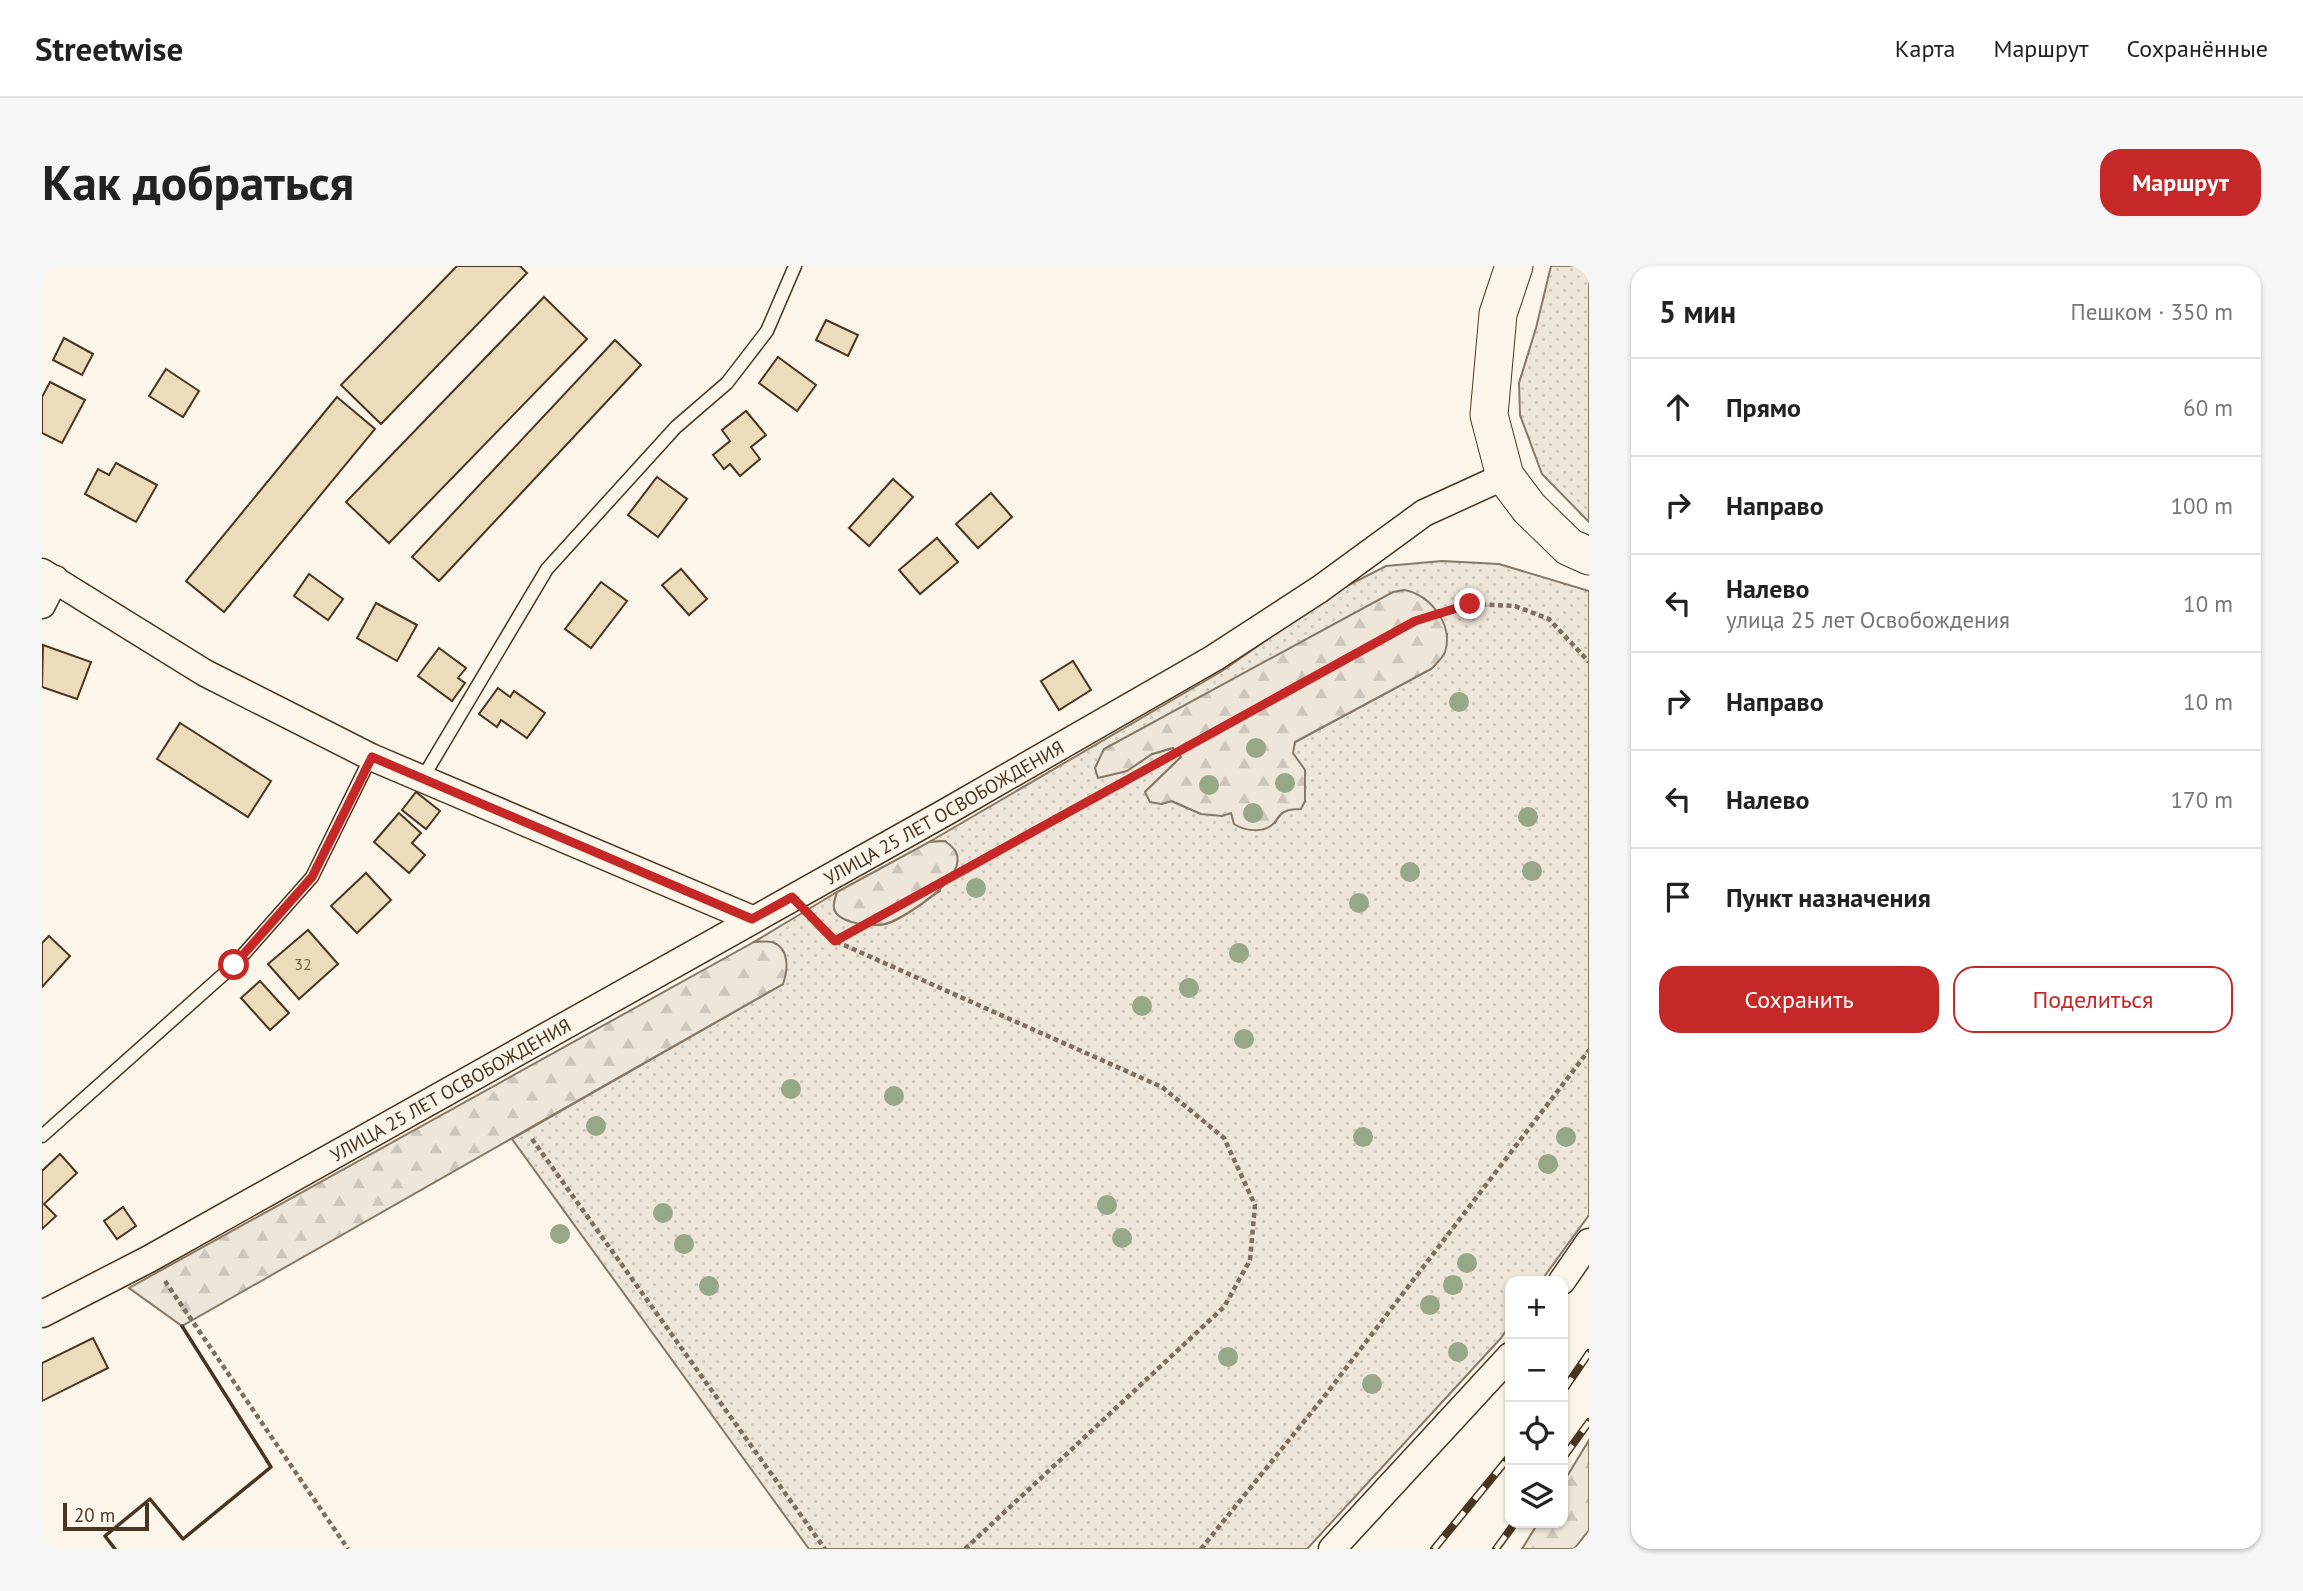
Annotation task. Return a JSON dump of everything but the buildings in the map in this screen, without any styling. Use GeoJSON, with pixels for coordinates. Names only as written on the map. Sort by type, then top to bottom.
{"type":"FeatureCollection","features":[{"type":"Feature","properties":{"kind":"main road"},"geometry":{"type":"LineString","coordinates":[[1514,266],[1499,314],[1489,415],[1505,476],[1529,508],[1569,547],[1589,556]]}},
{"type":"Feature","properties":{"kind":"street","name":"УЛИЦА 25 ЛЕТ ОСВОБОЖДЕНИЯ"},"geometry":{"type":"LineString","coordinates":[[42,1314],[149,1259],[946,812],[1214,658],[1320,589],[1424,513],[1505,476]]}},
{"type":"Feature","properties":{"kind":"street"},"geometry":{"type":"LineString","coordinates":[[42,605],[48,575],[205,673],[372,757],[752,919]]}},
{"type":"Feature","properties":{"kind":"street"},"geometry":{"type":"LineString","coordinates":[[1565,1276],[1589,1242]]}},
{"type":"Feature","properties":{"kind":"street"},"geometry":{"type":"LineString","coordinates":[[1332,1549],[1505,1361]]}},
{"type":"Feature","properties":{"kind":"lane"},"geometry":{"type":"LineString","coordinates":[[422,779],[547,569],[676,427],[727,383],[767,331],[795,266]]}},
{"type":"Feature","properties":{"kind":"lane"},"geometry":{"type":"LineString","coordinates":[[42,1136],[234,965],[312,877],[372,757]]}},
{"type":"Feature","properties":{"kind":"path"},"geometry":{"type":"LineString","coordinates":[[835,941],[1415,621],[1470,604],[1515,606],[1549,620],[1589,662]]}},
{"type":"Feature","properties":{"kind":"path"},"geometry":{"type":"LineString","coordinates":[[792,897],[835,941],[1162,1087],[1224,1138],[1255,1205],[1250,1261],[1224,1307],[965,1549]]}},
{"type":"Feature","properties":{"kind":"path"},"geometry":{"type":"LineString","coordinates":[[1201,1549],[1327,1393],[1589,1050]]}},
{"type":"Feature","properties":{"kind":"path"},"geometry":{"type":"LineString","coordinates":[[532,1139],[825,1549]]}},
{"type":"Feature","properties":{"kind":"path"},"geometry":{"type":"LineString","coordinates":[[149,1259],[348,1549]]}},
{"type":"Feature","properties":{"kind":"green space"},"geometry":{"type":"Polygon","coordinates":[[[1551,266],[1589,266],[1589,522],[1542,474],[1520,415],[1519,383],[1551,266]]]}},
{"type":"Feature","properties":{"kind":"green space"},"geometry":{"type":"Polygon","coordinates":[[[1442,561],[1499,564],[1589,591],[1589,1215],[1545,1276],[1505,1276],[1505,1332],[1501,1338],[1307,1549],[809,1549],[512,1139],[783,984],[772,942],[754,942],[837,892],[834,908],[842,918],[867,924],[883,924],[902,917],[940,891],[945,841],[929,842],[1222,671],[1337,591],[1386,566],[1442,561]],[[1447,634],[1095,768],[1126,771],[1152,754],[1173,748],[1182,756],[1146,791],[1161,804],[1171,801],[1201,814],[1231,813],[1275,823],[1280,814],[1290,809],[1292,753],[1295,742],[1431,669],[1444,654],[1447,634]]]}},
{"type":"Feature","properties":{"kind":"green space"},"geometry":{"type":"Polygon","coordinates":[[[1404,590],[1423,598],[1438,612],[1446,631],[1444,654],[1431,669],[1295,742],[1293,753],[1305,770],[1305,801],[1301,809],[1286,811],[1268,828],[1253,830],[1234,824],[1231,813],[1222,816],[1201,814],[1172,801],[1161,804],[1150,802],[1145,792],[1181,757],[1173,748],[1152,754],[1127,771],[1098,778],[1095,768],[1104,749],[1393,592],[1404,590]]]}},
{"type":"Feature","properties":{"kind":"green space"},"geometry":{"type":"Polygon","coordinates":[[[945,841],[956,852],[957,862],[953,873],[934,895],[921,904],[897,919],[882,924],[866,925],[849,921],[837,913],[834,906],[837,892],[929,842],[945,841]]]}},
{"type":"Feature","properties":{"kind":"green space"},"geometry":{"type":"Polygon","coordinates":[[[754,942],[772,942],[782,949],[786,960],[783,984],[182,1326],[129,1288],[754,942]]]}},
{"type":"Feature","properties":{"kind":"green space"},"geometry":{"type":"Polygon","coordinates":[[[1589,1440],[1589,1530],[1574,1549],[1522,1549],[1535,1528],[1568,1528],[1568,1475],[1589,1440]]]}},
{"type":"Feature","properties":{"kind":"railway"},"geometry":{"type":"LineString","coordinates":[[1568,1384],[1589,1353]]}},
{"type":"Feature","properties":{"kind":"railway"},"geometry":{"type":"LineString","coordinates":[[1568,1451],[1589,1422]]}},
{"type":"Feature","properties":{"kind":"railway"},"geometry":{"type":"LineString","coordinates":[[1434,1549],[1505,1462]]}},
{"type":"Feature","properties":{"kind":"railway"},"geometry":{"type":"LineString","coordinates":[[1496,1549],[1511,1528]]}},
{"type":"Feature","properties":{"kind":"wall"},"geometry":{"type":"LineString","coordinates":[[115,1549],[105,1536],[150,1499],[183,1539],[271,1467],[182,1326]]}},
{"type":"Feature","properties":{"kind":"route"},"geometry":{"type":"LineString","coordinates":[[234,965],[312,877],[372,757],[752,919],[792,897],[835,941],[1415,621],[1470,604]]}}]}
